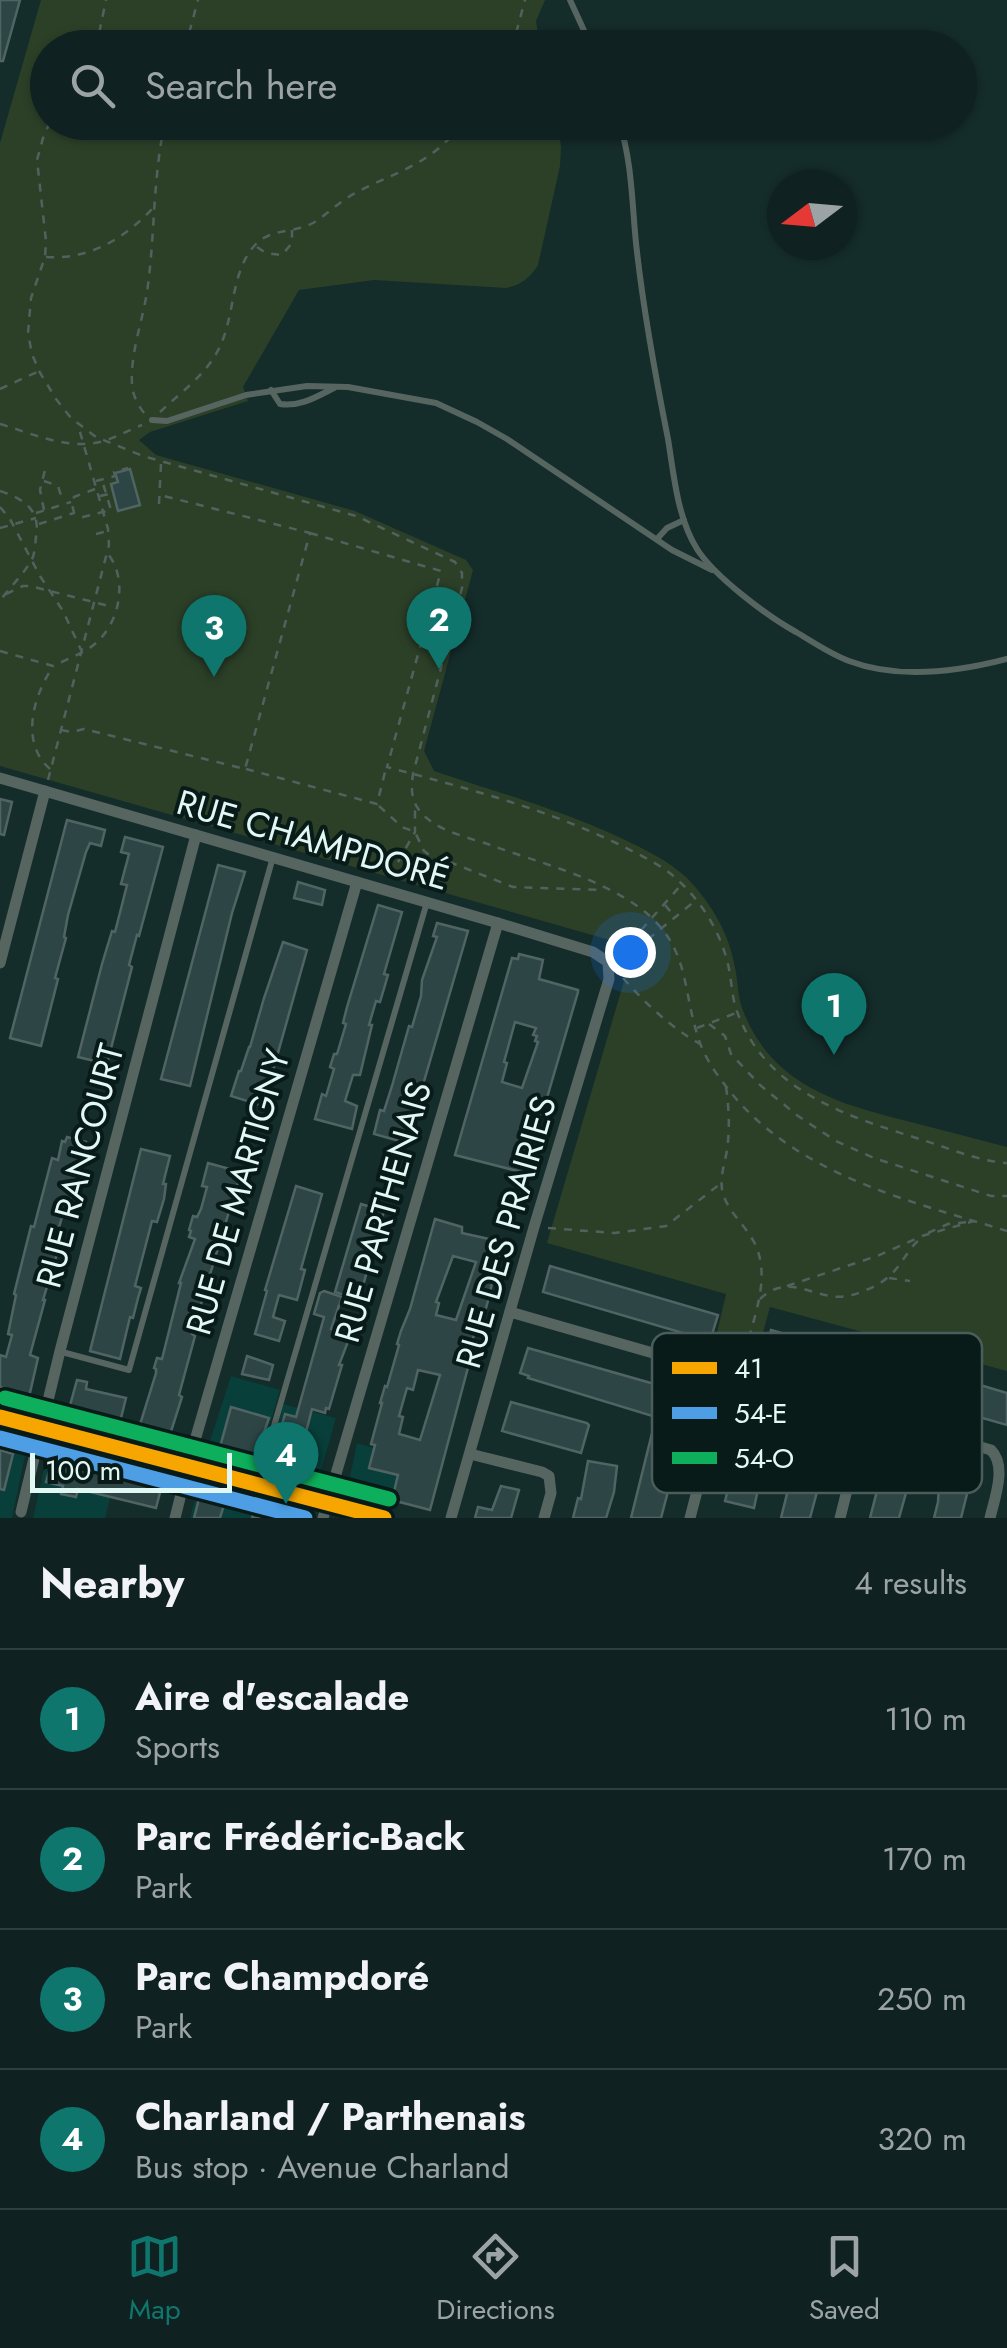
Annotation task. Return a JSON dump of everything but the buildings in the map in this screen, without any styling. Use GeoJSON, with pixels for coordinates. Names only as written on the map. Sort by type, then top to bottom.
{"type":"FeatureCollection","features":[{"type":"Feature","properties":{"kind":"street","name":"RUE CHAMPDORÉ"},"geometry":{"type":"LineString","coordinates":[[0,778],[498,923],[592,952],[608,962]]}},
{"type":"Feature","properties":{"kind":"street"},"geometry":{"type":"LineString","coordinates":[[0,964],[45,791]]}},
{"type":"Feature","properties":{"kind":"street","name":"RUE RANCOURT"},"geometry":{"type":"LineString","coordinates":[[22,1512],[60,1351],[196,835]]}},
{"type":"Feature","properties":{"kind":"street","name":"RUE DE MARTIGNY"},"geometry":{"type":"LineString","coordinates":[[175,1518],[357,882]]}},
{"type":"Feature","properties":{"kind":"street","name":"RUE PARTHENAIS"},"geometry":{"type":"LineString","coordinates":[[325,1510],[498,923]]}},
{"type":"Feature","properties":{"kind":"street","name":"RUE DES PRAIRIES"},"geometry":{"type":"LineString","coordinates":[[452,1518],[609,979],[608,962]]}},
{"type":"Feature","properties":{"kind":"street"},"geometry":{"type":"LineString","coordinates":[[510,1312],[652,1354]]}},
{"type":"Feature","properties":{"kind":"street"},"geometry":{"type":"LineString","coordinates":[[0,1418],[257,1485],[325,1510],[384,1518]]}},
{"type":"Feature","properties":{"kind":"street"},"geometry":{"type":"LineString","coordinates":[[982,1447],[999,1456],[1002,1465],[990,1518]]}},
{"type":"Feature","properties":{"kind":"street"},"geometry":{"type":"LineString","coordinates":[[470,1454],[549,1476],[551,1493],[544,1518]]}},
{"type":"Feature","properties":{"kind":"street"},"geometry":{"type":"LineString","coordinates":[[690,1518],[697,1493]]}},
{"type":"Feature","properties":{"kind":"street"},"geometry":{"type":"LineString","coordinates":[[840,1518],[846,1493]]}},
{"type":"Feature","properties":{"kind":"lane"},"geometry":{"type":"LineString","coordinates":[[570,0],[584,30]]}},
{"type":"Feature","properties":{"kind":"lane"},"geometry":{"type":"LineString","coordinates":[[623,140],[646,320],[684,520],[695,545],[716,572]]}},
{"type":"Feature","properties":{"kind":"lane"},"geometry":{"type":"LineString","coordinates":[[152,420],[177,419],[246,396],[307,386],[338,386],[409,396],[454,410],[507,439],[658,540],[716,572],[784,625],[850,662],[882,670],[926,672],[1007,659]]}},
{"type":"Feature","properties":{"kind":"lane"},"geometry":{"type":"LineString","coordinates":[[271,390],[280,404],[290,405],[307,402],[338,386]]}},
{"type":"Feature","properties":{"kind":"lane"},"geometry":{"type":"LineString","coordinates":[[658,540],[667,528],[684,520]]}},
{"type":"Feature","properties":{"kind":"lane"},"geometry":{"type":"LineString","coordinates":[[60,1351],[129,1370],[273,856]]}},
{"type":"Feature","properties":{"kind":"lane"},"geometry":{"type":"LineString","coordinates":[[257,1485],[427,902]]}},
{"type":"Feature","properties":{"kind":"path"},"geometry":{"type":"LineString","coordinates":[[100,30],[106,0]]}},
{"type":"Feature","properties":{"kind":"path"},"geometry":{"type":"LineString","coordinates":[[190,30],[198,0]]}},
{"type":"Feature","properties":{"kind":"path"},"geometry":{"type":"LineString","coordinates":[[517,30],[525,0]]}},
{"type":"Feature","properties":{"kind":"path"},"geometry":{"type":"LineString","coordinates":[[42,140],[39,191],[46,230],[44,256],[28,317],[30,348],[56,399],[78,424],[96,437],[161,462],[356,516],[447,558],[460,568],[462,588],[413,774],[416,832],[424,850],[438,861]]}},
{"type":"Feature","properties":{"kind":"path"},"geometry":{"type":"LineString","coordinates":[[152,420],[139,407],[132,380],[148,282],[162,140]]}},
{"type":"Feature","properties":{"kind":"path"},"geometry":{"type":"LineString","coordinates":[[0,424],[66,444],[84,444],[106,441],[152,420],[216,356],[239,277],[255,246],[265,237],[312,224],[349,197],[418,163],[447,140]]}},
{"type":"Feature","properties":{"kind":"path"},"geometry":{"type":"LineString","coordinates":[[44,256],[74,257],[100,248],[154,208]]}},
{"type":"Feature","properties":{"kind":"path"},"geometry":{"type":"LineString","coordinates":[[255,246],[266,253],[282,255],[292,243],[292,229]]}},
{"type":"Feature","properties":{"kind":"path"},"geometry":{"type":"LineString","coordinates":[[0,389],[39,371]]}},
{"type":"Feature","properties":{"kind":"path"},"geometry":{"type":"LineString","coordinates":[[45,791],[107,553],[104,512],[78,424]]}},
{"type":"Feature","properties":{"kind":"path"},"geometry":{"type":"LineString","coordinates":[[159,504],[161,462]]}},
{"type":"Feature","properties":{"kind":"path"},"geometry":{"type":"LineString","coordinates":[[44,510],[40,495],[46,466]]}},
{"type":"Feature","properties":{"kind":"path"},"geometry":{"type":"LineString","coordinates":[[94,482],[128,468]]}},
{"type":"Feature","properties":{"kind":"path"},"geometry":{"type":"LineString","coordinates":[[42,480],[58,486],[64,504]]}},
{"type":"Feature","properties":{"kind":"path"},"geometry":{"type":"LineString","coordinates":[[96,488],[77,494],[72,502],[74,513],[82,518],[110,510],[102,480]]}},
{"type":"Feature","properties":{"kind":"path"},"geometry":{"type":"LineString","coordinates":[[0,501],[1,491],[23,500],[38,524],[33,559],[2,598]]}},
{"type":"Feature","properties":{"kind":"path"},"geometry":{"type":"LineString","coordinates":[[99,497],[113,493]]}},
{"type":"Feature","properties":{"kind":"path"},"geometry":{"type":"LineString","coordinates":[[160,495],[441,571],[377,804]]}},
{"type":"Feature","properties":{"kind":"path"},"geometry":{"type":"LineString","coordinates":[[0,528],[72,502]]}},
{"type":"Feature","properties":{"kind":"path"},"geometry":{"type":"LineString","coordinates":[[0,507],[64,611],[82,652]]}},
{"type":"Feature","properties":{"kind":"path"},"geometry":{"type":"LineString","coordinates":[[38,524],[74,513]]}},
{"type":"Feature","properties":{"kind":"path"},"geometry":{"type":"LineString","coordinates":[[96,534],[108,531]]}},
{"type":"Feature","properties":{"kind":"path"},"geometry":{"type":"LineString","coordinates":[[245,769],[310,533]]}},
{"type":"Feature","properties":{"kind":"path"},"geometry":{"type":"LineString","coordinates":[[51,770],[42,762],[31,729],[42,686],[53,666],[92,647],[106,632],[116,608],[119,578],[107,553]]}},
{"type":"Feature","properties":{"kind":"path"},"geometry":{"type":"LineString","coordinates":[[2,598],[23,586],[116,608]]}},
{"type":"Feature","properties":{"kind":"path"},"geometry":{"type":"LineString","coordinates":[[0,653],[53,666]]}},
{"type":"Feature","properties":{"kind":"path"},"geometry":{"type":"LineString","coordinates":[[30,702],[40,695]]}},
{"type":"Feature","properties":{"kind":"path"},"geometry":{"type":"LineString","coordinates":[[62,730],[84,729],[377,804],[402,827],[416,832]]}},
{"type":"Feature","properties":{"kind":"path"},"geometry":{"type":"LineString","coordinates":[[386,767],[578,825],[650,860],[682,884],[718,934],[743,1027],[784,1078],[816,1100],[871,1124],[1007,1164]]}},
{"type":"Feature","properties":{"kind":"path"},"geometry":{"type":"LineString","coordinates":[[415,805],[445,829],[608,890],[651,918],[672,942],[683,966],[701,1044],[726,1086],[771,1133],[804,1155],[875,1188],[1007,1231]]}},
{"type":"Feature","properties":{"kind":"path"},"geometry":{"type":"LineString","coordinates":[[382,889],[416,832]]}},
{"type":"Feature","properties":{"kind":"path"},"geometry":{"type":"LineString","coordinates":[[400,860],[438,861],[513,887],[608,890]]}},
{"type":"Feature","properties":{"kind":"path"},"geometry":{"type":"LineString","coordinates":[[620,954],[682,884]]}},
{"type":"Feature","properties":{"kind":"path"},"geometry":{"type":"LineString","coordinates":[[633,940],[641,945],[696,900]]}},
{"type":"Feature","properties":{"kind":"path"},"geometry":{"type":"LineString","coordinates":[[664,904],[675,917]]}},
{"type":"Feature","properties":{"kind":"path"},"geometry":{"type":"LineString","coordinates":[[608,962],[648,1006],[679,1032],[701,1044]]}},
{"type":"Feature","properties":{"kind":"path"},"geometry":{"type":"LineString","coordinates":[[696,1028],[737,1012]]}},
{"type":"Feature","properties":{"kind":"path"},"geometry":{"type":"LineString","coordinates":[[709,1024],[725,1036],[732,1054],[760,1085],[836,1141],[874,1158],[991,1196],[1007,1196]]}},
{"type":"Feature","properties":{"kind":"path"},"geometry":{"type":"LineString","coordinates":[[726,1086],[729,1126],[721,1183],[728,1206],[754,1242],[761,1268],[750,1333]]}},
{"type":"Feature","properties":{"kind":"path"},"geometry":{"type":"LineString","coordinates":[[534,1227],[615,1233],[666,1226],[721,1183]]}},
{"type":"Feature","properties":{"kind":"path"},"geometry":{"type":"LineString","coordinates":[[758,1300],[767,1292],[974,1221]]}},
{"type":"Feature","properties":{"kind":"path"},"geometry":{"type":"LineString","coordinates":[[786,1286],[845,1297],[888,1278],[926,1235]]}},
{"type":"Feature","properties":{"kind":"path"},"geometry":{"type":"LineString","coordinates":[[888,1278],[910,1281]]}},
{"type":"Feature","properties":{"kind":"shaded area"},"geometry":{"type":"Polygon","coordinates":[[[41,0],[545,0],[536,21],[537,30],[32,30],[41,0]]]}},
{"type":"Feature","properties":{"kind":"shaded area"},"geometry":{"type":"Polygon","coordinates":[[[30,38],[30,140],[560,140],[560,166],[538,265],[525,280],[506,288],[374,280],[299,290],[243,387],[248,401],[150,432],[139,440],[156,455],[355,511],[466,560],[473,570],[424,751],[434,771],[598,828],[655,855],[686,877],[722,928],[731,951],[742,1008],[755,1035],[789,1074],[810,1088],[858,1108],[1007,1147],[1007,1371],[982,1364],[982,1333],[866,1333],[770,1307],[763,1333],[717,1333],[726,1294],[547,1243],[634,947],[0,766],[0,143],[30,38]]]}},
{"type":"Feature","properties":{"kind":"shaded area"},"geometry":{"type":"Polygon","coordinates":[[[231,1376],[280,1390],[257,1468],[214,1458],[209,1453],[231,1376]]]}},
{"type":"Feature","properties":{"kind":"shaded area"},"geometry":{"type":"Polygon","coordinates":[[[283,1404],[336,1418],[314,1484],[264,1472],[283,1404]]]}},
{"type":"Feature","properties":{"kind":"shaded area"},"geometry":{"type":"Polygon","coordinates":[[[0,1430],[29,1437],[12,1518],[0,1518],[0,1430]]]}},
{"type":"Feature","properties":{"kind":"shaded area"},"geometry":{"type":"Polygon","coordinates":[[[357,1443],[403,1457],[393,1505],[347,1491],[357,1443]]]}},
{"type":"Feature","properties":{"kind":"shaded area"},"geometry":{"type":"Polygon","coordinates":[[[54,1447],[119,1463],[105,1518],[33,1518],[48,1451],[54,1447]]]}},
{"type":"Feature","properties":{"kind":"shaded area"},"geometry":{"type":"Polygon","coordinates":[[[198,1488],[305,1512],[308,1518],[190,1518],[198,1488]]]}},
{"type":"Feature","properties":{"kind":"transit line","name":"54-O"},"geometry":{"type":"LineString","coordinates":[[5,1398],[389,1499]]}},
{"type":"Feature","properties":{"kind":"transit line","name":"41"},"geometry":{"type":"LineString","coordinates":[[0,1417],[384,1518]]}},
{"type":"Feature","properties":{"kind":"transit line","name":"54-E"},"geometry":{"type":"LineString","coordinates":[[0,1438],[305,1518]]}},
{"type":"Feature","properties":{"kind":"place","name":"Parc Frédéric-Back"},"geometry":{"type":"Point","coordinates":[439,669]}},
{"type":"Feature","properties":{"kind":"place","name":"Parc Champdoré"},"geometry":{"type":"Point","coordinates":[214,677]}},
{"type":"Feature","properties":{"kind":"place","name":"Aire d'escalade"},"geometry":{"type":"Point","coordinates":[834,1055]}},
{"type":"Feature","properties":{"kind":"place","name":"Charland / Parthenais"},"geometry":{"type":"Point","coordinates":[286,1504]}}]}
